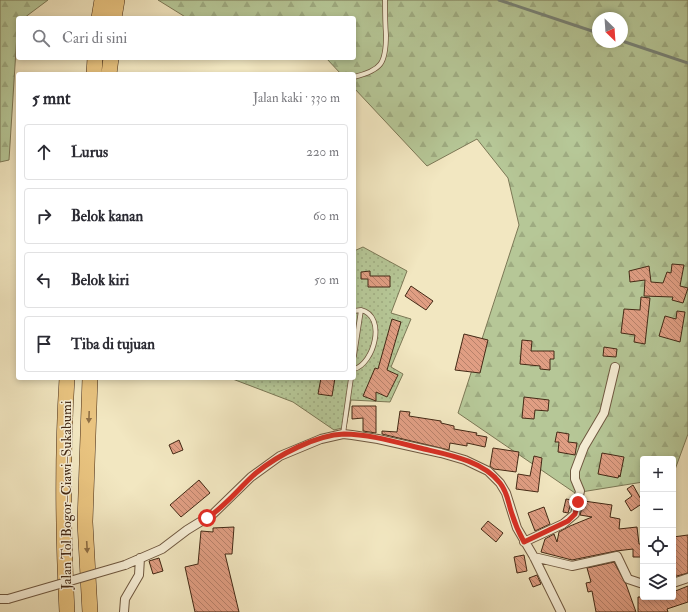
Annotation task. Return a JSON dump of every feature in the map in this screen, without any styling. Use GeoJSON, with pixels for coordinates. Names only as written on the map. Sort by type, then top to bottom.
{"type":"FeatureCollection","features":[{"type":"Feature","properties":{"kind":"highway"},"geometry":{"type":"LineString","coordinates":[[114,16],[117,0]]}},
{"type":"Feature","properties":{"kind":"highway"},"geometry":{"type":"LineString","coordinates":[[94,72],[95,60]]}},
{"type":"Feature","properties":{"kind":"highway"},"geometry":{"type":"LineString","coordinates":[[109,72],[111,60]]}},
{"type":"Feature","properties":{"kind":"highway","name":"Jalan Tol Bogor–Ciawi–Sukabumi"},"geometry":{"type":"LineString","coordinates":[[67,380],[64,422],[64,535],[67,612]]}},
{"type":"Feature","properties":{"kind":"highway","name":"Jalan Tol Bogor–Ciawi–Sukabumi"},"geometry":{"type":"LineString","coordinates":[[90,380],[85,522],[90,612]]}},
{"type":"Feature","properties":{"kind":"street"},"geometry":{"type":"LineString","coordinates":[[524,542],[563,524],[575,514],[580,491],[574,479],[575,471],[584,447],[604,413],[615,367]]}},
{"type":"Feature","properties":{"kind":"street"},"geometry":{"type":"LineString","coordinates":[[4,599],[126,565],[162,548],[213,514],[257,472],[280,456],[312,442],[343,434],[378,439],[428,450],[465,460],[488,471],[500,483],[506,492],[515,524],[524,542],[534,556],[561,612]]}},
{"type":"Feature","properties":{"kind":"street"},"geometry":{"type":"LineString","coordinates":[[534,556],[572,566],[617,556],[628,579],[640,583]]}},
{"type":"Feature","properties":{"kind":"street"},"geometry":{"type":"LineString","coordinates":[[124,612],[125,599],[139,574],[140,558]]}},
{"type":"Feature","properties":{"kind":"street"},"geometry":{"type":"LineString","coordinates":[[676,582],[688,578]]}},
{"type":"Feature","properties":{"kind":"lane"},"geometry":{"type":"LineString","coordinates":[[356,76],[374,70],[384,59],[386,50],[385,0]]}},
{"type":"Feature","properties":{"kind":"lane"},"geometry":{"type":"LineString","coordinates":[[356,343],[361,310]]}},
{"type":"Feature","properties":{"kind":"lane"},"geometry":{"type":"LineString","coordinates":[[356,311],[367,311],[372,316],[376,330],[369,356],[361,366],[356,368]]}},
{"type":"Feature","properties":{"kind":"lane"},"geometry":{"type":"LineString","coordinates":[[343,434],[351,380]]}},
{"type":"Feature","properties":{"kind":"green space"},"geometry":{"type":"Polygon","coordinates":[[[0,0],[48,0],[27,16],[16,16],[16,50],[9,160],[0,162],[0,0]]]}},
{"type":"Feature","properties":{"kind":"green space"},"geometry":{"type":"Polygon","coordinates":[[[158,0],[688,0],[688,434],[676,467],[676,456],[640,456],[640,482],[575,493],[458,413],[519,225],[508,178],[477,139],[427,166],[356,90],[356,72],[339,72],[328,60],[356,60],[356,16],[184,16],[158,0]]]}},
{"type":"Feature","properties":{"kind":"green space"},"geometry":{"type":"Polygon","coordinates":[[[363,247],[407,271],[391,313],[411,319],[391,367],[403,374],[390,402],[351,400],[346,427],[334,430],[293,402],[235,380],[356,380],[356,250],[363,247]]]}},
{"type":"Feature","properties":{"kind":"building"},"geometry":{"type":"Polygon","coordinates":[[[672,264],[684,265],[680,286],[688,288],[683,303],[672,300],[673,297],[644,296],[645,280],[630,282],[629,271],[649,266],[651,282],[663,283],[667,272],[671,273],[672,264]]]}},
{"type":"Feature","properties":{"kind":"building"},"geometry":{"type":"Polygon","coordinates":[[[370,271],[370,276],[390,276],[390,287],[368,287],[368,279],[361,279],[361,272],[370,271]]]}},
{"type":"Feature","properties":{"kind":"building"},"geometry":{"type":"Polygon","coordinates":[[[411,286],[433,301],[426,310],[405,296],[411,286]]]}},
{"type":"Feature","properties":{"kind":"building"},"geometry":{"type":"Polygon","coordinates":[[[641,297],[650,298],[645,344],[634,342],[635,335],[621,333],[624,309],[640,310],[641,297]]]}},
{"type":"Feature","properties":{"kind":"building"},"geometry":{"type":"Polygon","coordinates":[[[677,311],[685,312],[680,342],[659,336],[665,316],[676,319],[677,311]]]}},
{"type":"Feature","properties":{"kind":"building"},"geometry":{"type":"Polygon","coordinates":[[[392,319],[401,322],[387,370],[398,375],[387,397],[376,392],[376,401],[363,396],[375,368],[378,369],[392,319]]]}},
{"type":"Feature","properties":{"kind":"building"},"geometry":{"type":"Polygon","coordinates":[[[464,334],[488,340],[480,373],[455,370],[464,334]]]}},
{"type":"Feature","properties":{"kind":"building"},"geometry":{"type":"Polygon","coordinates":[[[522,340],[532,341],[531,351],[554,351],[554,359],[550,359],[550,370],[540,369],[540,366],[520,364],[522,340]]]}},
{"type":"Feature","properties":{"kind":"building"},"geometry":{"type":"Polygon","coordinates":[[[604,347],[617,349],[616,357],[603,356],[604,347]]]}},
{"type":"Feature","properties":{"kind":"building"},"geometry":{"type":"Polygon","coordinates":[[[321,380],[335,380],[332,396],[318,394],[321,380]]]}},
{"type":"Feature","properties":{"kind":"building"},"geometry":{"type":"Polygon","coordinates":[[[524,397],[549,400],[548,411],[535,410],[534,419],[522,418],[524,397]]]}},
{"type":"Feature","properties":{"kind":"building"},"geometry":{"type":"Polygon","coordinates":[[[352,406],[376,406],[376,433],[363,431],[363,418],[352,419],[352,406]]]}},
{"type":"Feature","properties":{"kind":"building"},"geometry":{"type":"Polygon","coordinates":[[[400,411],[410,412],[409,416],[441,421],[441,423],[454,426],[454,429],[477,433],[476,435],[487,437],[485,447],[467,443],[467,446],[450,443],[449,450],[382,434],[382,431],[397,432],[400,411]]]}},
{"type":"Feature","properties":{"kind":"building"},"geometry":{"type":"Polygon","coordinates":[[[557,432],[569,434],[568,442],[577,443],[575,455],[558,452],[559,442],[555,442],[557,432]]]}},
{"type":"Feature","properties":{"kind":"building"},"geometry":{"type":"Polygon","coordinates":[[[179,440],[183,450],[173,454],[169,445],[179,440]]]}},
{"type":"Feature","properties":{"kind":"building"},"geometry":{"type":"Polygon","coordinates":[[[493,448],[519,452],[516,472],[494,469],[490,466],[493,448]]]}},
{"type":"Feature","properties":{"kind":"building"},"geometry":{"type":"Polygon","coordinates":[[[602,453],[624,457],[620,477],[619,475],[618,478],[598,474],[602,453]]]}},
{"type":"Feature","properties":{"kind":"building"},"geometry":{"type":"Polygon","coordinates":[[[534,456],[542,458],[538,492],[516,489],[518,474],[530,476],[534,456]]]}},
{"type":"Feature","properties":{"kind":"building"},"geometry":{"type":"Polygon","coordinates":[[[199,480],[210,493],[181,517],[170,505],[199,480]]]}},
{"type":"Feature","properties":{"kind":"building"},"geometry":{"type":"Polygon","coordinates":[[[633,485],[640,498],[640,505],[631,511],[625,501],[632,496],[627,489],[633,485]]]}},
{"type":"Feature","properties":{"kind":"building"},"geometry":{"type":"Polygon","coordinates":[[[566,499],[572,500],[568,513],[563,512],[566,499]]]}},
{"type":"Feature","properties":{"kind":"building"},"geometry":{"type":"Polygon","coordinates":[[[584,501],[612,505],[610,517],[620,519],[619,529],[637,527],[640,544],[640,557],[633,557],[633,549],[572,560],[541,552],[545,539],[554,534],[557,542],[559,532],[592,517],[580,515],[584,501]]]}},
{"type":"Feature","properties":{"kind":"building"},"geometry":{"type":"Polygon","coordinates":[[[544,507],[550,524],[535,531],[528,513],[544,507]]]}},
{"type":"Feature","properties":{"kind":"building"},"geometry":{"type":"Polygon","coordinates":[[[488,521],[503,533],[496,542],[481,529],[488,521]]]}},
{"type":"Feature","properties":{"kind":"building"},"geometry":{"type":"Polygon","coordinates":[[[234,527],[232,554],[225,554],[239,612],[195,612],[185,567],[198,564],[201,531],[213,532],[213,528],[234,527]]]}},
{"type":"Feature","properties":{"kind":"building"},"geometry":{"type":"Polygon","coordinates":[[[688,535],[688,573],[676,576],[676,564],[676,537],[688,535]]]}},
{"type":"Feature","properties":{"kind":"building"},"geometry":{"type":"Polygon","coordinates":[[[524,555],[527,571],[517,573],[514,557],[524,555]]]}},
{"type":"Feature","properties":{"kind":"building"},"geometry":{"type":"Polygon","coordinates":[[[159,558],[163,571],[153,574],[149,561],[159,558]]]}},
{"type":"Feature","properties":{"kind":"building"},"geometry":{"type":"Polygon","coordinates":[[[614,562],[626,584],[636,612],[596,612],[592,591],[588,592],[586,583],[591,582],[587,568],[614,562]]]}},
{"type":"Feature","properties":{"kind":"building"},"geometry":{"type":"Polygon","coordinates":[[[537,575],[541,584],[533,587],[529,578],[537,575]]]}},
{"type":"Feature","properties":{"kind":"building"},"geometry":{"type":"Polygon","coordinates":[[[688,586],[688,602],[667,609],[668,612],[638,612],[638,597],[640,597],[640,600],[676,600],[676,591],[688,586]]]}},
{"type":"Feature","properties":{"kind":"waterway"},"geometry":{"type":"LineString","coordinates":[[499,0],[592,31]]}},
{"type":"Feature","properties":{"kind":"waterway"},"geometry":{"type":"LineString","coordinates":[[628,43],[688,63]]}},
{"type":"Feature","properties":{"kind":"route"},"geometry":{"type":"LineString","coordinates":[[207,518],[220,508],[257,472],[280,456],[312,442],[343,434],[378,439],[428,450],[465,460],[488,471],[500,483],[506,492],[511,513],[524,542],[568,521],[575,514],[578,502]]}}]}
